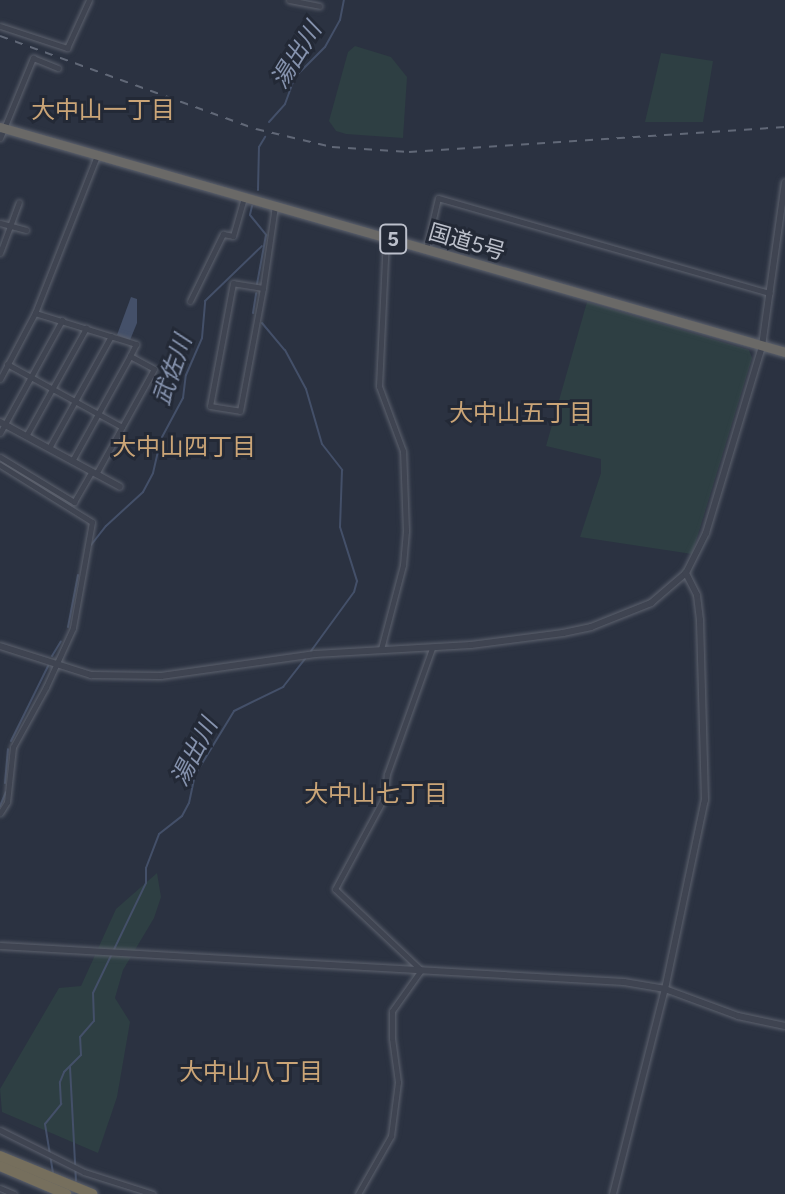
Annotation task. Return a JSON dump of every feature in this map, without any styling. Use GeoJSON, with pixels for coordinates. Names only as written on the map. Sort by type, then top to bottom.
{"type":"FeatureCollection","features":[{"type":"Feature","properties":{"kind":"highway","name":"国道5号"},"geometry":{"type":"LineString","coordinates":[[1,131],[98,155],[785,352]]}},
{"type":"Feature","properties":{"kind":"highway"},"geometry":{"type":"LineString","coordinates":[[0,1156],[17,1169],[66,1194]]}},
{"type":"Feature","properties":{"kind":"highway"},"geometry":{"type":"LineString","coordinates":[[0,1166],[92,1194]]}},
{"type":"Feature","properties":{"kind":"street"},"geometry":{"type":"LineString","coordinates":[[0,26],[67,48],[89,0]]}},
{"type":"Feature","properties":{"kind":"street"},"geometry":{"type":"LineString","coordinates":[[289,0],[319,6]]}},
{"type":"Feature","properties":{"kind":"street"},"geometry":{"type":"LineString","coordinates":[[1,131],[33,58],[58,68]]}},
{"type":"Feature","properties":{"kind":"street"},"geometry":{"type":"LineString","coordinates":[[0,379],[35,313],[98,155]]}},
{"type":"Feature","properties":{"kind":"street"},"geometry":{"type":"LineString","coordinates":[[0,646],[101,676],[161,676],[315,654],[498,642],[591,627],[651,603],[686,573],[706,533],[762,346],[785,183]]}},
{"type":"Feature","properties":{"kind":"street"},"geometry":{"type":"LineString","coordinates":[[190,301],[223,234],[233,236],[244,197]]}},
{"type":"Feature","properties":{"kind":"street"},"geometry":{"type":"LineString","coordinates":[[426,249],[438,198],[770,293]]}},
{"type":"Feature","properties":{"kind":"street"},"geometry":{"type":"LineString","coordinates":[[0,253],[19,202]]}},
{"type":"Feature","properties":{"kind":"street"},"geometry":{"type":"LineString","coordinates":[[263,288],[233,283],[210,406],[240,411],[263,288],[275,206]]}},
{"type":"Feature","properties":{"kind":"street"},"geometry":{"type":"LineString","coordinates":[[0,223],[26,230]]}},
{"type":"Feature","properties":{"kind":"street"},"geometry":{"type":"LineString","coordinates":[[381,649],[403,565],[406,531],[403,451],[379,386],[386,237]]}},
{"type":"Feature","properties":{"kind":"street"},"geometry":{"type":"LineString","coordinates":[[35,313],[136,344],[72,461]]}},
{"type":"Feature","properties":{"kind":"street"},"geometry":{"type":"LineString","coordinates":[[0,433],[2,423],[62,320]]}},
{"type":"Feature","properties":{"kind":"street"},"geometry":{"type":"LineString","coordinates":[[26,436],[86,328]]}},
{"type":"Feature","properties":{"kind":"street"},"geometry":{"type":"LineString","coordinates":[[49,448],[111,336]]}},
{"type":"Feature","properties":{"kind":"street"},"geometry":{"type":"LineString","coordinates":[[0,457],[74,502],[122,427],[154,369],[130,356]]}},
{"type":"Feature","properties":{"kind":"street"},"geometry":{"type":"LineString","coordinates":[[7,364],[122,427]]}},
{"type":"Feature","properties":{"kind":"street"},"geometry":{"type":"LineString","coordinates":[[2,423],[120,487]]}},
{"type":"Feature","properties":{"kind":"street"},"geometry":{"type":"LineString","coordinates":[[0,465],[92,522],[76,616],[56,664],[13,747],[7,802],[0,813]]}},
{"type":"Feature","properties":{"kind":"street"},"geometry":{"type":"LineString","coordinates":[[613,1194],[665,989],[705,800],[700,620],[697,595],[686,573]]}},
{"type":"Feature","properties":{"kind":"street"},"geometry":{"type":"LineString","coordinates":[[421,970],[335,889],[384,798],[387,774],[432,648]]}},
{"type":"Feature","properties":{"kind":"street"},"geometry":{"type":"LineString","coordinates":[[0,946],[122,950],[624,982],[665,989],[738,1016],[785,1026]]}},
{"type":"Feature","properties":{"kind":"street"},"geometry":{"type":"LineString","coordinates":[[358,1194],[391,1136],[398,1082],[392,1011],[421,970]]}},
{"type":"Feature","properties":{"kind":"street"},"geometry":{"type":"LineString","coordinates":[[0,1130],[84,1172],[153,1194]]}},
{"type":"Feature","properties":{"kind":"street"},"geometry":{"type":"LineString","coordinates":[[0,1188],[14,1194]]}},
{"type":"Feature","properties":{"kind":"shaded area"},"geometry":{"type":"Polygon","coordinates":[[[355,46],[391,57],[407,77],[403,138],[346,134],[336,131],[329,121],[348,52],[355,46]]]}},
{"type":"Feature","properties":{"kind":"shaded area"},"geometry":{"type":"Polygon","coordinates":[[[661,53],[713,61],[703,122],[645,122],[661,53]]]}},
{"type":"Feature","properties":{"kind":"shaded area"},"geometry":{"type":"Polygon","coordinates":[[[587,302],[749,350],[752,358],[692,554],[580,537],[601,473],[601,459],[546,446],[587,302]]]}},
{"type":"Feature","properties":{"kind":"shaded area"},"geometry":{"type":"Polygon","coordinates":[[[157,873],[161,897],[154,918],[123,970],[115,998],[130,1022],[117,1097],[98,1153],[2,1112],[0,1089],[59,988],[81,986],[116,909],[157,873]]]}},
{"type":"Feature","properties":{"kind":"water"},"geometry":{"type":"Polygon","coordinates":[[[131,297],[137,299],[137,323],[130,340],[117,335],[131,297]]]}},
{"type":"Feature","properties":{"kind":"waterway","name":"湯出川"},"geometry":{"type":"LineString","coordinates":[[269,122],[285,104],[295,77],[325,47],[340,20],[344,0]]}},
{"type":"Feature","properties":{"kind":"waterway","name":"湯出川"},"geometry":{"type":"LineString","coordinates":[[258,190],[259,147],[265,137]]}},
{"type":"Feature","properties":{"kind":"waterway","name":"湯出川"},"geometry":{"type":"LineString","coordinates":[[252,206],[250,215],[266,235],[257,284]]}},
{"type":"Feature","properties":{"kind":"waterway","name":"武佐川"},"geometry":{"type":"LineString","coordinates":[[91,545],[106,526],[143,492],[153,473],[161,439],[183,398],[186,375],[202,338],[205,301],[262,246]]}},
{"type":"Feature","properties":{"kind":"waterway","name":"湯出川"},"geometry":{"type":"LineString","coordinates":[[253,313],[256,293]]}},
{"type":"Feature","properties":{"kind":"waterway","name":"湯出川"},"geometry":{"type":"LineString","coordinates":[[262,323],[285,350],[306,389],[322,444],[342,470],[340,527],[357,581],[354,592],[311,651]]}},
{"type":"Feature","properties":{"kind":"waterway","name":"武佐川"},"geometry":{"type":"LineString","coordinates":[[68,627],[78,575]]}},
{"type":"Feature","properties":{"kind":"waterway","name":"武佐川"},"geometry":{"type":"LineString","coordinates":[[52,656],[61,641]]}},
{"type":"Feature","properties":{"kind":"waterway","name":"湯出川"},"geometry":{"type":"LineString","coordinates":[[53,1173],[45,1124],[61,1104],[60,1082],[64,1072],[81,1055],[80,1037],[94,1021],[93,993],[146,883],[146,868],[159,834],[182,816],[189,803],[195,775],[234,711],[283,687],[305,659]]}},
{"type":"Feature","properties":{"kind":"waterway","name":"武佐川"},"geometry":{"type":"LineString","coordinates":[[11,741],[48,666]]}},
{"type":"Feature","properties":{"kind":"waterway","name":"武佐川"},"geometry":{"type":"LineString","coordinates":[[5,783],[8,749]]}},
{"type":"Feature","properties":{"kind":"waterway","name":"武佐川"},"geometry":{"type":"LineString","coordinates":[[0,806],[6,792]]}},
{"type":"Feature","properties":{"kind":"waterway","name":"湯出川"},"geometry":{"type":"LineString","coordinates":[[70,1067],[76,1181]]}},
{"type":"Feature","properties":{"kind":"railway"},"geometry":{"type":"LineString","coordinates":[[0,36],[256,129],[332,147],[409,152],[785,127]]}},
{"type":"Feature","properties":{"kind":"district","name":"大中山一丁目"},"geometry":{"type":"Point","coordinates":[103,110]}},
{"type":"Feature","properties":{"kind":"district","name":"大中山五丁目"},"geometry":{"type":"Point","coordinates":[521,413]}},
{"type":"Feature","properties":{"kind":"district","name":"大中山四丁目"},"geometry":{"type":"Point","coordinates":[184,447]}},
{"type":"Feature","properties":{"kind":"district","name":"大中山七丁目"},"geometry":{"type":"Point","coordinates":[376,794]}},
{"type":"Feature","properties":{"kind":"district","name":"大中山八丁目"},"geometry":{"type":"Point","coordinates":[251,1072]}}]}
